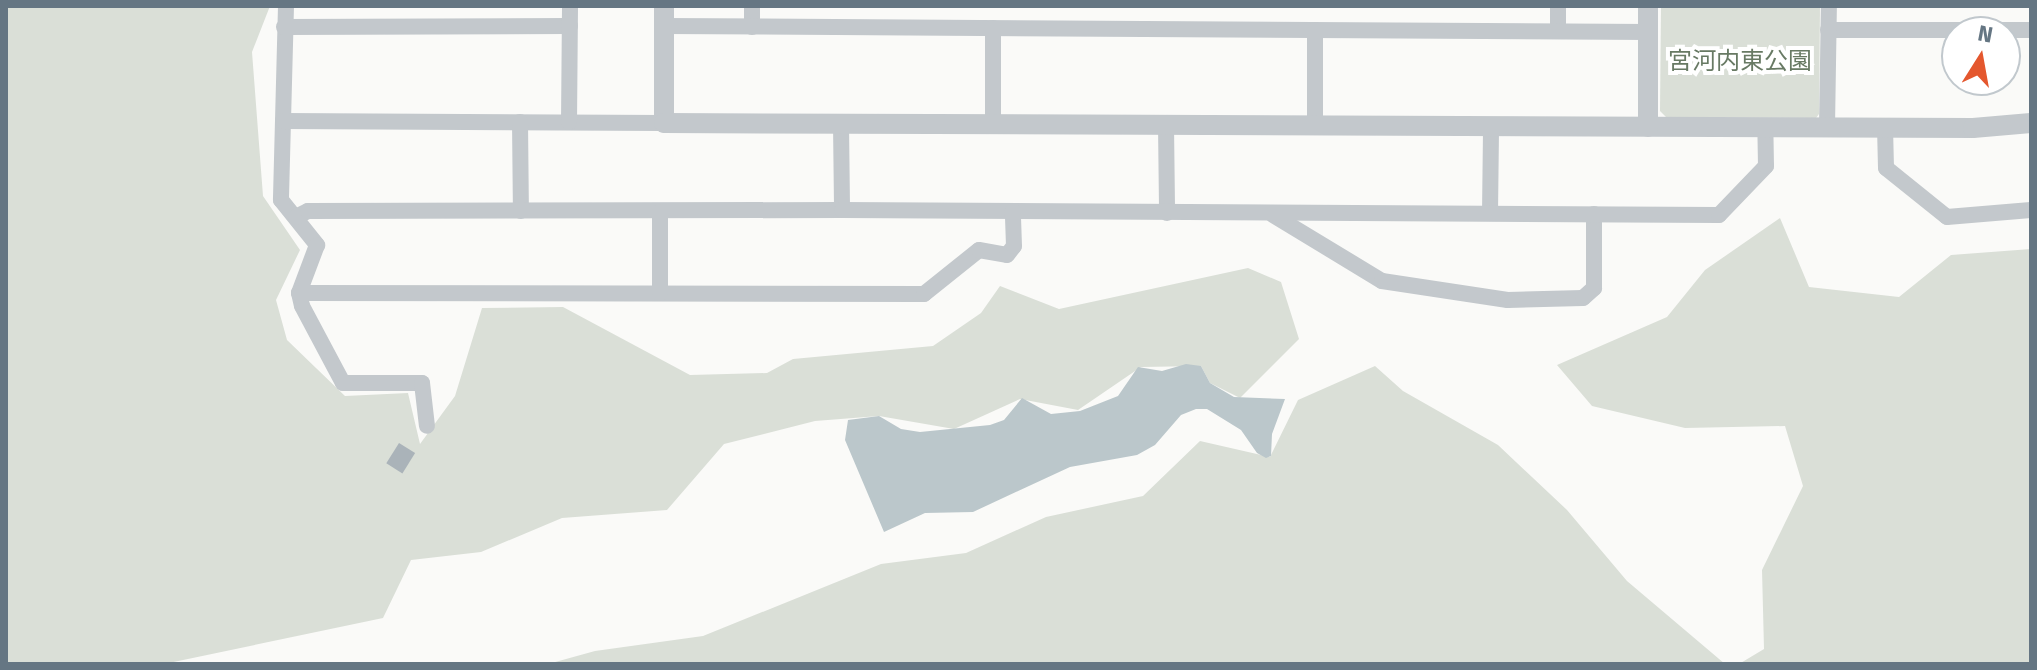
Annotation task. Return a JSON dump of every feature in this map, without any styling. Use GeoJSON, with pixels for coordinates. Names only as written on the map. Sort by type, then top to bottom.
{"type":"FeatureCollection","features":[{"type":"Feature","properties":{"kind":"street"},"geometry":{"type":"LineString","coordinates":[[286,6],[281,200],[317,245],[299,293],[302,306],[343,383],[422,383],[427,426]]}},
{"type":"Feature","properties":{"kind":"street"},"geometry":{"type":"LineString","coordinates":[[569,122],[570,6]]}},
{"type":"Feature","properties":{"kind":"street"},"geometry":{"type":"LineString","coordinates":[[752,6],[752,27]]}},
{"type":"Feature","properties":{"kind":"street"},"geometry":{"type":"LineString","coordinates":[[1558,6],[1558,31]]}},
{"type":"Feature","properties":{"kind":"street"},"geometry":{"type":"LineString","coordinates":[[1648,6],[1648,127]]}},
{"type":"Feature","properties":{"kind":"street"},"geometry":{"type":"LineString","coordinates":[[1827,127],[1829,6]]}},
{"type":"Feature","properties":{"kind":"street"},"geometry":{"type":"LineString","coordinates":[[664,123],[664,16],[752,27],[1648,32]]}},
{"type":"Feature","properties":{"kind":"street"},"geometry":{"type":"LineString","coordinates":[[284,27],[570,26]]}},
{"type":"Feature","properties":{"kind":"street"},"geometry":{"type":"LineString","coordinates":[[993,28],[993,124]]}},
{"type":"Feature","properties":{"kind":"street"},"geometry":{"type":"LineString","coordinates":[[1315,30],[1315,125]]}},
{"type":"Feature","properties":{"kind":"street"},"geometry":{"type":"LineString","coordinates":[[1828,30],[2031,30]]}},
{"type":"Feature","properties":{"kind":"street"},"geometry":{"type":"LineString","coordinates":[[283,121],[1973,128],[2031,123]]}},
{"type":"Feature","properties":{"kind":"street"},"geometry":{"type":"LineString","coordinates":[[520,122],[521,211]]}},
{"type":"Feature","properties":{"kind":"street"},"geometry":{"type":"LineString","coordinates":[[841,124],[842,210]]}},
{"type":"Feature","properties":{"kind":"street"},"geometry":{"type":"LineString","coordinates":[[1166,125],[1167,213]]}},
{"type":"Feature","properties":{"kind":"street"},"geometry":{"type":"LineString","coordinates":[[1490,213],[1491,126]]}},
{"type":"Feature","properties":{"kind":"street"},"geometry":{"type":"LineString","coordinates":[[296,217],[308,211],[842,210],[1719,215],[1766,166],[1765,127]]}},
{"type":"Feature","properties":{"kind":"street"},"geometry":{"type":"LineString","coordinates":[[1885,127],[1886,168],[1947,217],[2031,210]]}},
{"type":"Feature","properties":{"kind":"street"},"geometry":{"type":"LineString","coordinates":[[299,293],[924,294],[979,250],[1007,255],[1014,246],[1013,211]]}},
{"type":"Feature","properties":{"kind":"street"},"geometry":{"type":"LineString","coordinates":[[660,212],[660,293]]}},
{"type":"Feature","properties":{"kind":"street"},"geometry":{"type":"LineString","coordinates":[[1272,214],[1382,281],[1508,300],[1583,298],[1594,288],[1594,214]]}},
{"type":"Feature","properties":{"kind":"green space"},"geometry":{"type":"Polygon","coordinates":[[[6,6],[270,6],[252,52],[263,196],[300,250],[276,300],[287,340],[345,396],[408,393],[420,444],[455,396],[482,308],[563,307],[690,375],[767,373],[793,359],[933,346],[981,313],[1000,286],[1059,309],[1248,268],[1281,282],[1299,339],[1240,398],[1210,383],[1201,366],[1141,367],[1078,410],[1020,399],[954,429],[879,416],[815,421],[724,444],[667,510],[562,518],[481,552],[411,560],[383,618],[164,664],[6,664],[6,6]]]}},
{"type":"Feature","properties":{"kind":"green space","name":"宮河内東公園"},"geometry":{"type":"Polygon","coordinates":[[[1661,6],[1820,6],[1819,114],[1816,118],[1666,117],[1660,111],[1661,6]]]}},
{"type":"Feature","properties":{"kind":"green space"},"geometry":{"type":"Polygon","coordinates":[[[1780,218],[1809,287],[1899,297],[1951,255],[2031,249],[2031,664],[1739,664],[1764,649],[1762,570],[1803,486],[1785,426],[1685,428],[1592,406],[1557,365],[1667,317],[1705,270],[1780,218]]]}},
{"type":"Feature","properties":{"kind":"green space"},"geometry":{"type":"Polygon","coordinates":[[[1375,366],[1403,391],[1498,445],[1567,510],[1627,581],[1725,664],[548,664],[595,651],[703,636],[881,564],[966,553],[1046,517],[1143,496],[1200,441],[1270,457],[1298,400],[1375,366]]]}},
{"type":"Feature","properties":{"kind":"shaded area"},"geometry":{"type":"Polygon","coordinates":[[[1186,364],[1201,366],[1210,383],[1234,397],[1285,399],[1272,434],[1271,456],[1266,458],[1257,453],[1241,430],[1207,409],[1196,409],[1181,415],[1155,445],[1137,455],[1070,467],[973,512],[925,513],[884,532],[845,440],[848,420],[879,416],[901,429],[920,432],[990,425],[1004,420],[1022,398],[1051,414],[1080,411],[1118,396],[1138,367],[1162,371],[1186,364]]]}},
{"type":"Feature","properties":{"kind":"building"},"geometry":{"type":"Polygon","coordinates":[[[399,443],[415,453],[402,473],[386,463],[399,443]]]}}]}
